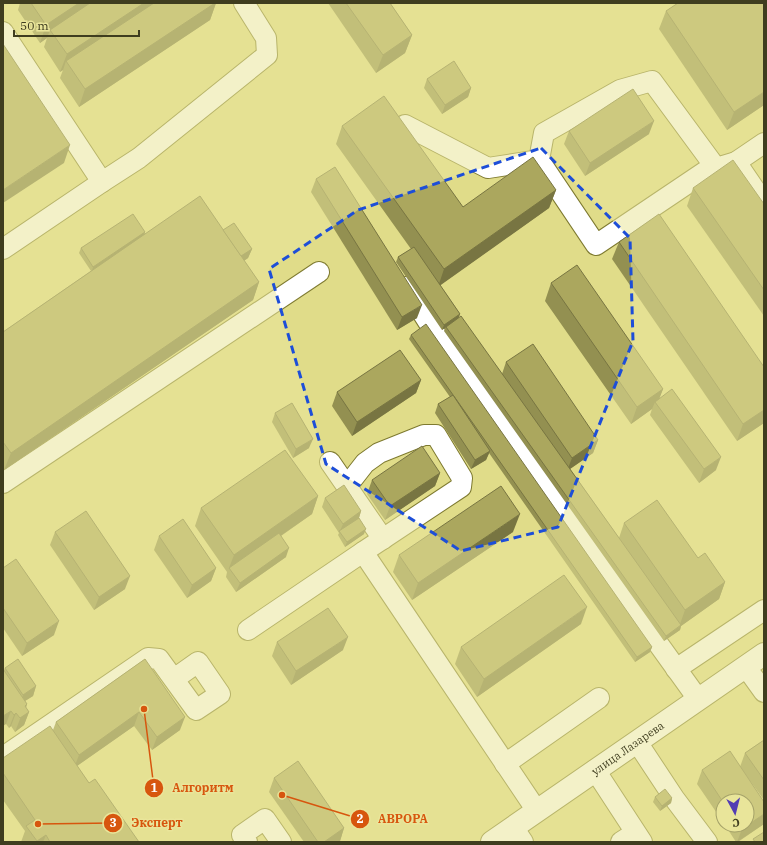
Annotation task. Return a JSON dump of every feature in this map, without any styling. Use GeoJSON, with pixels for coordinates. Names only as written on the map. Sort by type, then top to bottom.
{"type":"FeatureCollection","features":[{"type":"Feature","properties":{"kind":"main road","name":"улица Лазарева"},"geometry":{"type":"LineString","coordinates":[[492,842],[518,835],[537,811],[764,654]]}},
{"type":"Feature","properties":{"kind":"lane"},"geometry":{"type":"LineString","coordinates":[[3,249],[139,158],[267,55],[266,38],[244,3]]}},
{"type":"Feature","properties":{"kind":"lane"},"geometry":{"type":"LineString","coordinates":[[3,32],[102,182]]}},
{"type":"Feature","properties":{"kind":"lane"},"geometry":{"type":"LineString","coordinates":[[716,168],[652,81],[620,90],[544,133],[539,160],[596,245],[706,171],[716,168],[736,162],[764,143]]}},
{"type":"Feature","properties":{"kind":"lane"},"geometry":{"type":"LineString","coordinates":[[405,125],[488,168],[539,160]]}},
{"type":"Feature","properties":{"kind":"lane"},"geometry":{"type":"LineString","coordinates":[[736,162],[764,203]]}},
{"type":"Feature","properties":{"kind":"lane"},"geometry":{"type":"LineString","coordinates":[[3,483],[319,272]]}},
{"type":"Feature","properties":{"kind":"lane"},"geometry":{"type":"LineString","coordinates":[[397,272],[443,346],[698,699]]}},
{"type":"Feature","properties":{"kind":"lane"},"geometry":{"type":"LineString","coordinates":[[248,630],[461,487],[462,478],[436,435],[424,435],[379,453],[365,462],[347,486]]}},
{"type":"Feature","properties":{"kind":"lane"},"geometry":{"type":"LineString","coordinates":[[330,462],[382,539]]}},
{"type":"Feature","properties":{"kind":"lane"},"geometry":{"type":"LineString","coordinates":[[363,552],[537,811]]}},
{"type":"Feature","properties":{"kind":"lane"},"geometry":{"type":"LineString","coordinates":[[676,669],[764,610]]}},
{"type":"Feature","properties":{"kind":"lane"},"geometry":{"type":"LineString","coordinates":[[3,757],[148,658],[159,659],[174,679]]}},
{"type":"Feature","properties":{"kind":"lane"},"geometry":{"type":"LineString","coordinates":[[746,667],[764,692]]}},
{"type":"Feature","properties":{"kind":"lane"},"geometry":{"type":"LineString","coordinates":[[505,764],[599,698]]}},
{"type":"Feature","properties":{"kind":"lane"},"geometry":{"type":"LineString","coordinates":[[637,742],[674,798],[707,842]]}},
{"type":"Feature","properties":{"kind":"lane"},"geometry":{"type":"LineString","coordinates":[[595,770],[633,839]]}},
{"type":"Feature","properties":{"kind":"lane"},"geometry":{"type":"LineString","coordinates":[[247,842],[242,835],[265,819],[275,840]]}},
{"type":"Feature","properties":{"kind":"highlighted area"},"geometry":{"type":"Polygon","coordinates":[[[541,148],[630,238],[633,341],[558,527],[461,551],[326,464],[269,269],[358,210],[541,148]]]}},
{"type":"Feature","properties":{"kind":"shaded area"},"geometry":{"type":"Polygon","coordinates":[[[3,3],[764,3],[764,842],[3,842],[3,3]]]}},
{"type":"Feature","properties":{"kind":"building"},"geometry":{"type":"Polygon","coordinates":[[[31,3],[79,3],[46,25],[31,3]]]}},
{"type":"Feature","properties":{"kind":"building"},"geometry":{"type":"Polygon","coordinates":[[[90,3],[144,3],[67,54],[50,30],[90,3]]]}},
{"type":"Feature","properties":{"kind":"building"},"geometry":{"type":"Polygon","coordinates":[[[154,3],[215,3],[85,89],[66,61],[154,3]]]}},
{"type":"Feature","properties":{"kind":"building"},"geometry":{"type":"Polygon","coordinates":[[[346,3],[390,3],[412,35],[383,55],[346,3]]]}},
{"type":"Feature","properties":{"kind":"building"},"geometry":{"type":"Polygon","coordinates":[[[678,3],[764,3],[764,92],[734,112],[666,11],[678,3]]]}},
{"type":"Feature","properties":{"kind":"building"},"geometry":{"type":"Polygon","coordinates":[[[3,44],[70,145],[3,190],[3,44]]]}},
{"type":"Feature","properties":{"kind":"building"},"geometry":{"type":"Polygon","coordinates":[[[454,61],[471,88],[445,105],[427,79],[454,61]]]}},
{"type":"Feature","properties":{"kind":"building"},"geometry":{"type":"Polygon","coordinates":[[[633,89],[654,121],[590,163],[569,131],[633,89]]]}},
{"type":"Feature","properties":{"kind":"building"},"geometry":{"type":"Polygon","coordinates":[[[384,96],[463,207],[533,157],[556,190],[444,269],[342,126],[384,96]]]}},
{"type":"Feature","properties":{"kind":"building"},"geometry":{"type":"Polygon","coordinates":[[[733,160],[764,204],[764,290],[693,188],[733,160]]]}},
{"type":"Feature","properties":{"kind":"building"},"geometry":{"type":"Polygon","coordinates":[[[335,167],[422,305],[402,317],[316,179],[335,167]]]}},
{"type":"Feature","properties":{"kind":"building"},"geometry":{"type":"Polygon","coordinates":[[[200,196],[259,282],[11,453],[3,442],[3,332],[200,196]]]}},
{"type":"Feature","properties":{"kind":"building"},"geometry":{"type":"Polygon","coordinates":[[[133,214],[145,232],[93,267],[81,248],[133,214]]]}},
{"type":"Feature","properties":{"kind":"building"},"geometry":{"type":"Polygon","coordinates":[[[659,214],[764,367],[764,410],[743,424],[619,242],[659,214]]]}},
{"type":"Feature","properties":{"kind":"building"},"geometry":{"type":"Polygon","coordinates":[[[234,223],[252,249],[241,256],[223,230],[234,223]]]}},
{"type":"Feature","properties":{"kind":"building"},"geometry":{"type":"Polygon","coordinates":[[[414,247],[460,314],[444,325],[398,257],[414,247]]]}},
{"type":"Feature","properties":{"kind":"building"},"geometry":{"type":"Polygon","coordinates":[[[577,265],[663,389],[637,407],[551,283],[577,265]]]}},
{"type":"Feature","properties":{"kind":"building"},"geometry":{"type":"Polygon","coordinates":[[[461,316],[681,625],[666,636],[446,327],[461,316]]]}},
{"type":"Feature","properties":{"kind":"building"},"geometry":{"type":"Polygon","coordinates":[[[426,324],[652,647],[637,657],[411,335],[426,324]]]}},
{"type":"Feature","properties":{"kind":"building"},"geometry":{"type":"Polygon","coordinates":[[[533,344],[598,440],[572,458],[506,362],[533,344]]]}},
{"type":"Feature","properties":{"kind":"building"},"geometry":{"type":"Polygon","coordinates":[[[400,350],[421,380],[357,422],[337,392],[400,350]]]}},
{"type":"Feature","properties":{"kind":"building"},"geometry":{"type":"Polygon","coordinates":[[[672,389],[721,457],[704,469],[655,402],[672,389]]]}},
{"type":"Feature","properties":{"kind":"building"},"geometry":{"type":"Polygon","coordinates":[[[453,395],[490,451],[475,460],[438,404],[453,395]]]}},
{"type":"Feature","properties":{"kind":"building"},"geometry":{"type":"Polygon","coordinates":[[[292,403],[313,439],[296,449],[275,413],[292,403]]]}},
{"type":"Feature","properties":{"kind":"building"},"geometry":{"type":"Polygon","coordinates":[[[422,446],[440,473],[390,506],[372,480],[422,446]]]}},
{"type":"Feature","properties":{"kind":"building"},"geometry":{"type":"Polygon","coordinates":[[[285,450],[318,496],[234,555],[201,508],[285,450]]]}},
{"type":"Feature","properties":{"kind":"building"},"geometry":{"type":"Polygon","coordinates":[[[344,485],[361,511],[343,524],[325,498],[344,485]]]}},
{"type":"Feature","properties":{"kind":"building"},"geometry":{"type":"Polygon","coordinates":[[[501,486],[520,514],[418,583],[399,555],[501,486]]]}},
{"type":"Feature","properties":{"kind":"building"},"geometry":{"type":"Polygon","coordinates":[[[657,500],[698,558],[705,553],[725,582],[685,610],[624,523],[657,500]]]}},
{"type":"Feature","properties":{"kind":"building"},"geometry":{"type":"Polygon","coordinates":[[[86,511],[130,576],[99,597],[55,532],[86,511]]]}},
{"type":"Feature","properties":{"kind":"building"},"geometry":{"type":"Polygon","coordinates":[[[359,518],[366,529],[347,542],[339,531],[359,518]]]}},
{"type":"Feature","properties":{"kind":"building"},"geometry":{"type":"Polygon","coordinates":[[[183,519],[216,568],[192,585],[159,536],[183,519]]]}},
{"type":"Feature","properties":{"kind":"building"},"geometry":{"type":"Polygon","coordinates":[[[279,533],[289,548],[240,583],[229,568],[279,533]]]}},
{"type":"Feature","properties":{"kind":"building"},"geometry":{"type":"Polygon","coordinates":[[[16,559],[59,621],[27,643],[3,608],[3,568],[16,559]]]}},
{"type":"Feature","properties":{"kind":"building"},"geometry":{"type":"Polygon","coordinates":[[[564,575],[587,607],[484,679],[461,647],[564,575]]]}},
{"type":"Feature","properties":{"kind":"building"},"geometry":{"type":"Polygon","coordinates":[[[328,608],[348,637],[296,671],[277,642],[328,608]]]}},
{"type":"Feature","properties":{"kind":"building"},"geometry":{"type":"Polygon","coordinates":[[[18,659],[36,686],[23,695],[5,668],[18,659]]]}},
{"type":"Feature","properties":{"kind":"building"},"geometry":{"type":"Polygon","coordinates":[[[145,659],[185,717],[157,737],[139,712],[79,755],[56,722],[145,659]]]}},
{"type":"Feature","properties":{"kind":"building"},"geometry":{"type":"Polygon","coordinates":[[[3,669],[27,704],[25,706],[29,712],[20,718],[16,713],[14,715],[11,711],[3,716],[3,669]]]}},
{"type":"Feature","properties":{"kind":"building"},"geometry":{"type":"Polygon","coordinates":[[[50,726],[89,783],[95,779],[139,842],[50,842],[46,835],[37,841],[26,826],[35,820],[3,773],[3,758],[50,726]]]}},
{"type":"Feature","properties":{"kind":"building"},"geometry":{"type":"Polygon","coordinates":[[[764,740],[764,780],[745,753],[764,740]]]}},
{"type":"Feature","properties":{"kind":"building"},"geometry":{"type":"Polygon","coordinates":[[[730,751],[764,802],[764,814],[755,820],[755,793],[717,793],[702,770],[730,751]]]}},
{"type":"Feature","properties":{"kind":"building"},"geometry":{"type":"Polygon","coordinates":[[[298,761],[344,828],[324,842],[318,842],[274,778],[298,761]]]}},
{"type":"Feature","properties":{"kind":"building"},"geometry":{"type":"Polygon","coordinates":[[[665,789],[672,798],[662,806],[655,797],[665,789]]]}},
{"type":"Feature","properties":{"kind":"building"},"geometry":{"type":"Polygon","coordinates":[[[764,832],[764,842],[755,842],[753,839],[764,832]]]}},
{"type":"Feature","properties":{"kind":"place","name":"Алгоритм"},"geometry":{"type":"Point","coordinates":[144,709]}},
{"type":"Feature","properties":{"kind":"place","name":"АВРОРА"},"geometry":{"type":"Point","coordinates":[282,795]}},
{"type":"Feature","properties":{"kind":"place","name":"Эксперт"},"geometry":{"type":"Point","coordinates":[38,824]}}]}
